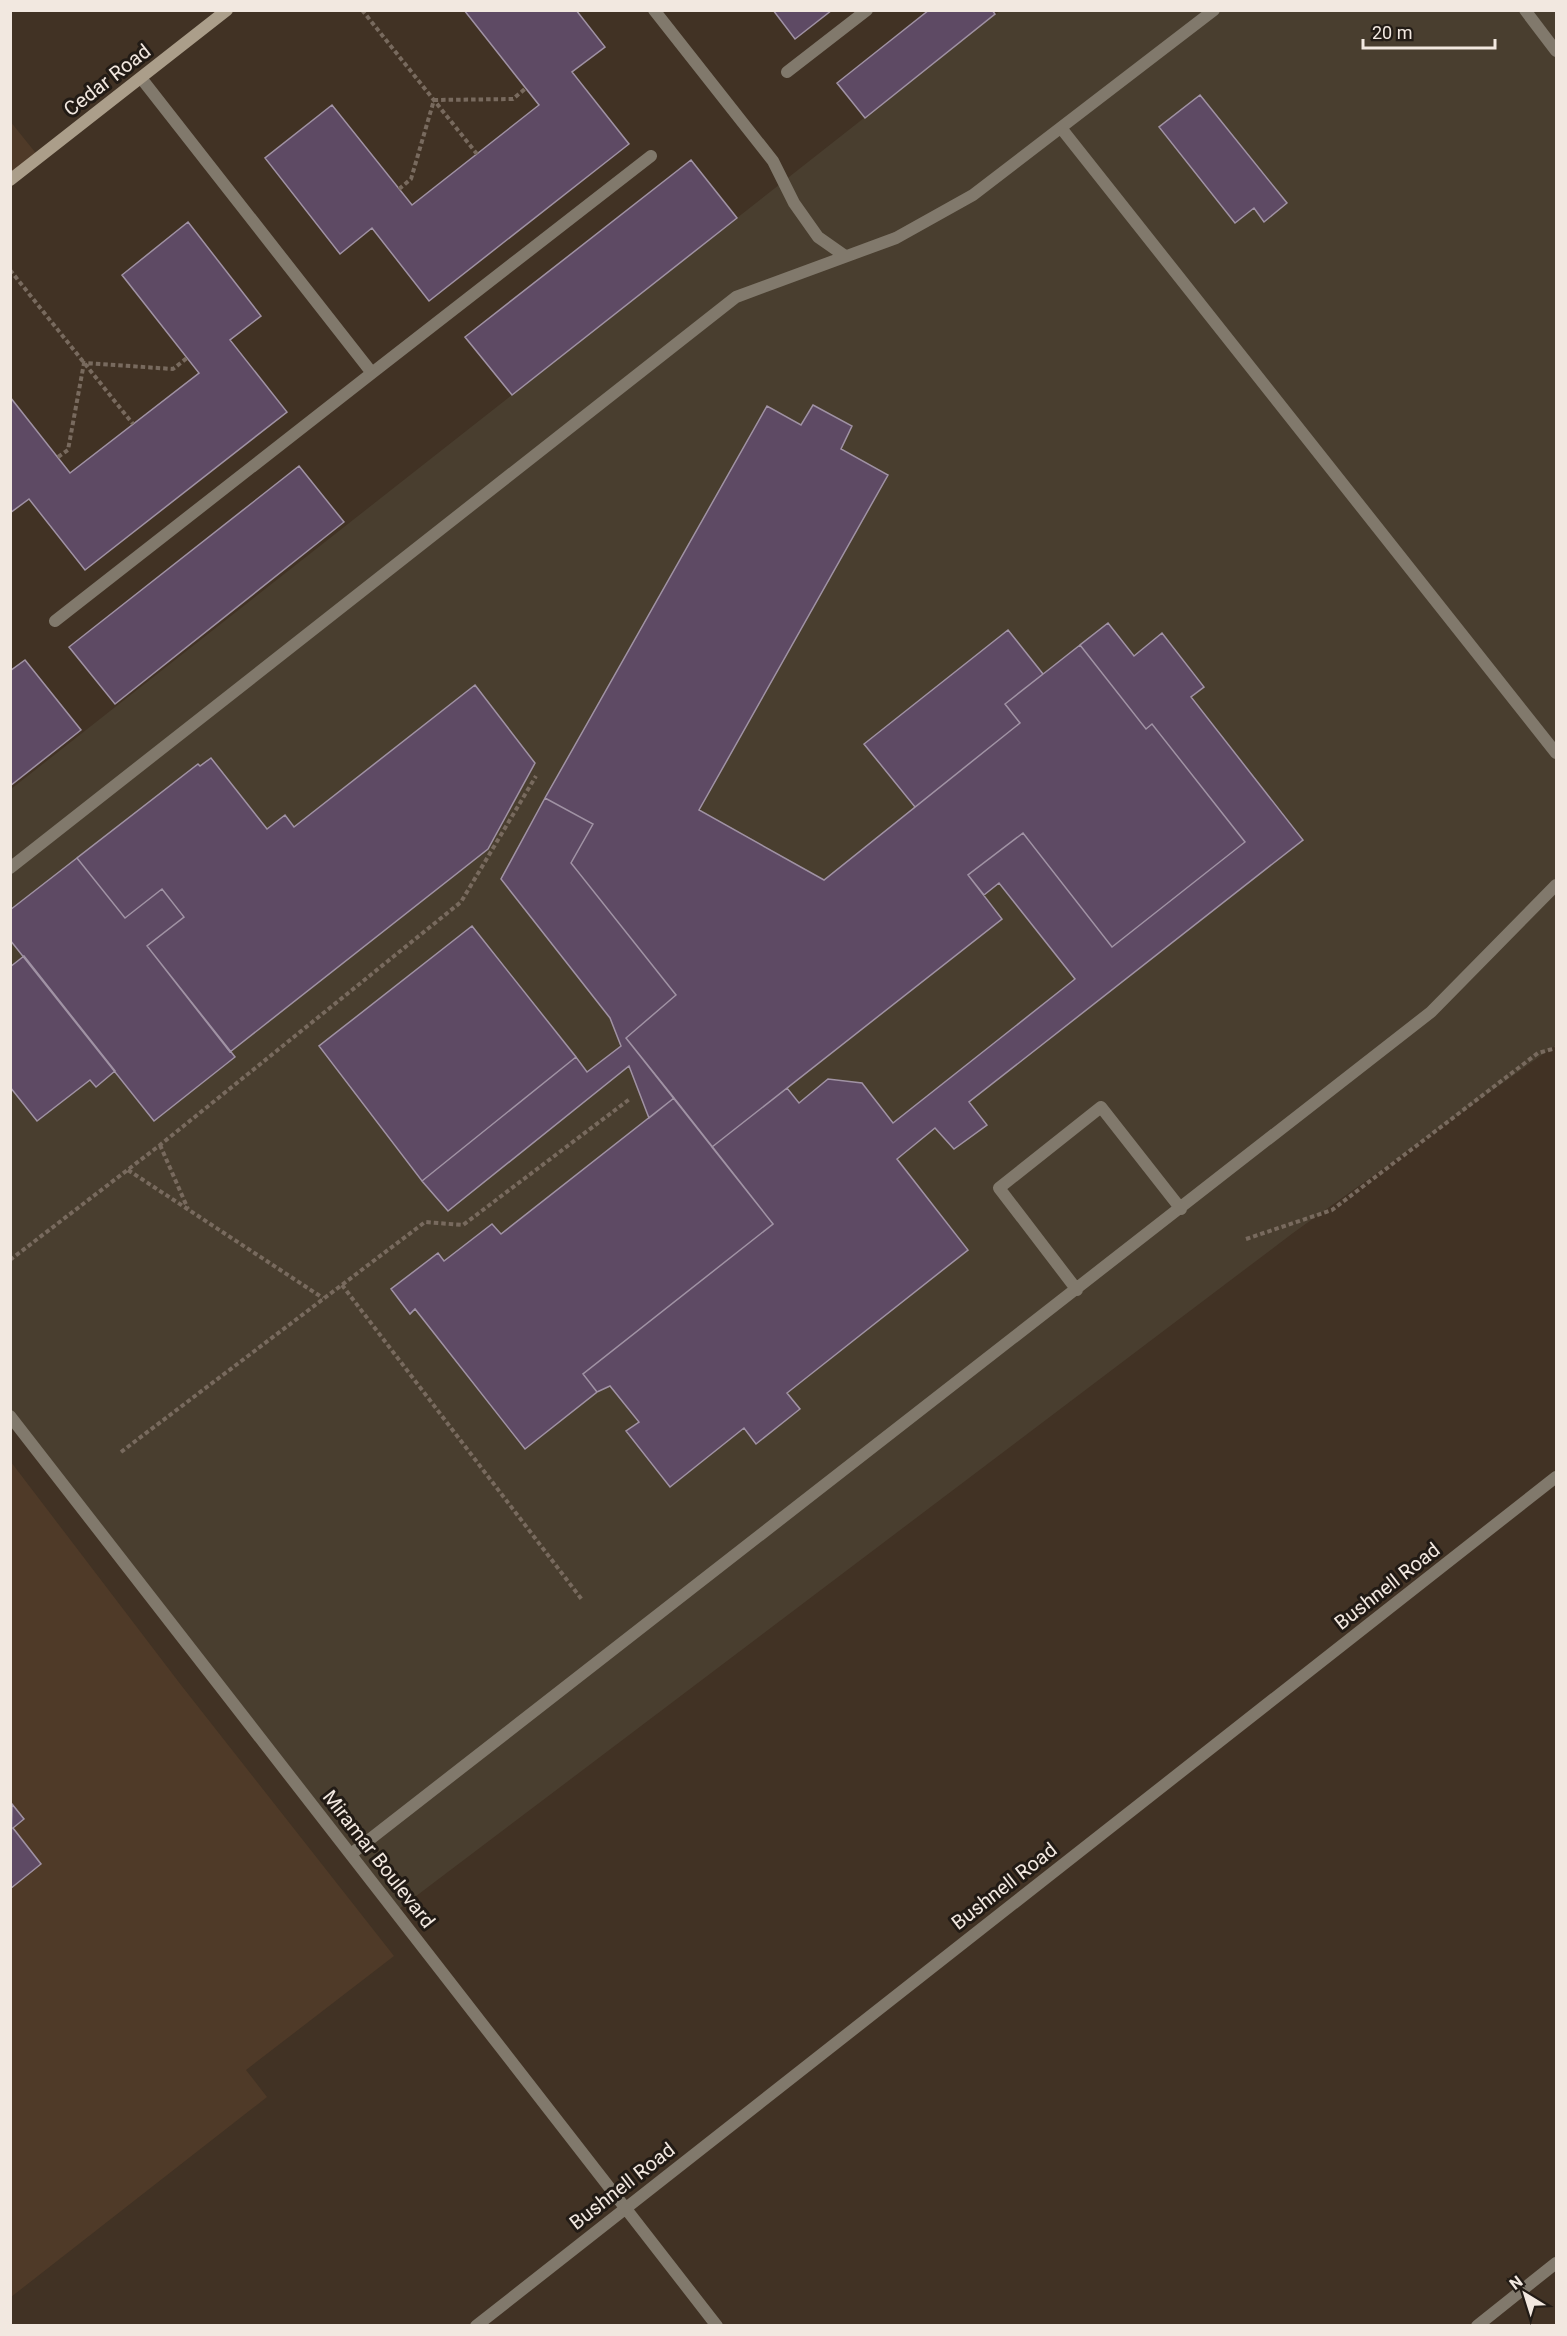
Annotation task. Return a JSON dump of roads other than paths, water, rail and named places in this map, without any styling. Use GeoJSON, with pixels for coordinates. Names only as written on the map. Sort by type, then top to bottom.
{"type":"FeatureCollection","features":[{"type":"Feature","properties":{"kind":"main road","name":"Cedar Road"},"geometry":{"type":"LineString","coordinates":[[10,180],[227,10]]}},
{"type":"Feature","properties":{"kind":"street"},"geometry":{"type":"LineString","coordinates":[[654,10],[773,161],[794,203],[818,237],[845,256]]}},
{"type":"Feature","properties":{"kind":"street"},"geometry":{"type":"LineString","coordinates":[[787,72],[867,10]]}},
{"type":"Feature","properties":{"kind":"street"},"geometry":{"type":"LineString","coordinates":[[10,868],[736,297],[896,238],[935,219],[973,195],[1214,10]]}},
{"type":"Feature","properties":{"kind":"street"},"geometry":{"type":"LineString","coordinates":[[1525,10],[1557,51]]}},
{"type":"Feature","properties":{"kind":"street"},"geometry":{"type":"LineString","coordinates":[[141,78],[372,373]]}},
{"type":"Feature","properties":{"kind":"street"},"geometry":{"type":"LineString","coordinates":[[1061,128],[1557,753]]}},
{"type":"Feature","properties":{"kind":"street"},"geometry":{"type":"LineString","coordinates":[[55,621],[651,156]]}},
{"type":"Feature","properties":{"kind":"street"},"geometry":{"type":"LineString","coordinates":[[351,1854],[1431,1012],[1557,885]]}},
{"type":"Feature","properties":{"kind":"street"},"geometry":{"type":"LineString","coordinates":[[1077,1290],[999,1188],[1101,1107],[1180,1209]]}},
{"type":"Feature","properties":{"kind":"street","name":"Miramar Boulevard"},"geometry":{"type":"LineString","coordinates":[[10,1416],[717,2325]]}},
{"type":"Feature","properties":{"kind":"street","name":"Bushnell Road"},"geometry":{"type":"LineString","coordinates":[[476,2325],[1557,1477]]}},
{"type":"Feature","properties":{"kind":"street"},"geometry":{"type":"LineString","coordinates":[[1477,2325],[1557,2263]]}}]}
